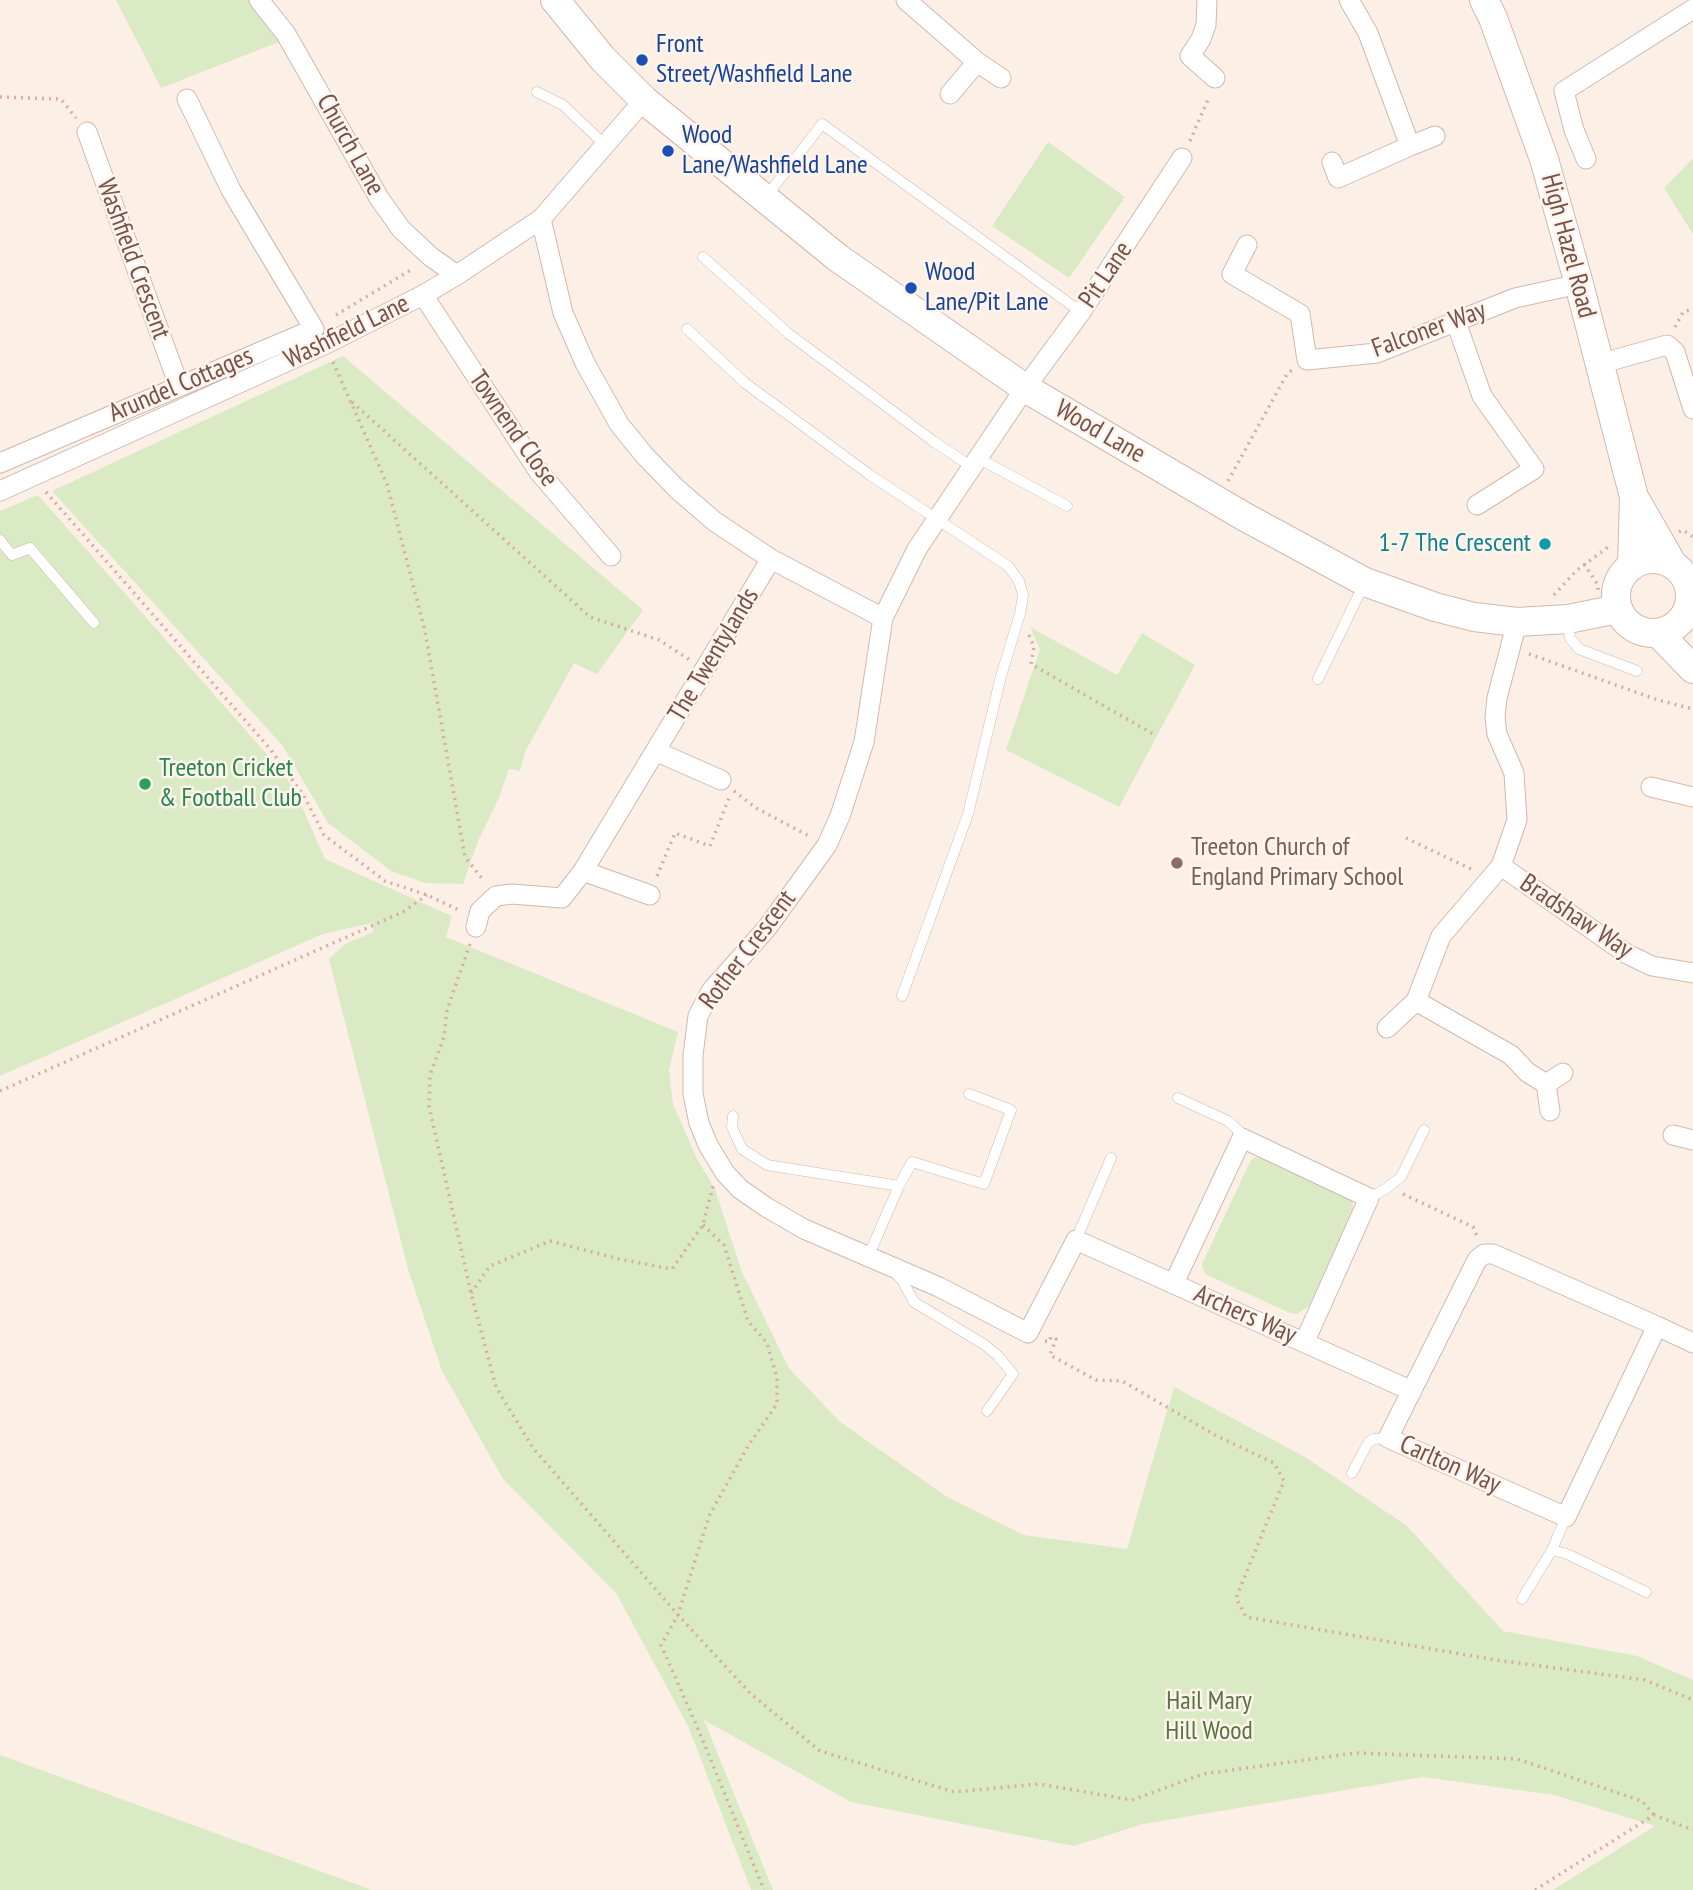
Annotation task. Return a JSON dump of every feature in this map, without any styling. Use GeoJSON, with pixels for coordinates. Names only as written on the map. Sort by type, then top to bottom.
{"type":"FeatureCollection","features":[{"type":"Feature","properties":{"kind":"street","name":"Church Lane"},"geometry":{"type":"LineString","coordinates":[[259,0],[286,34],[379,198],[401,229],[431,257],[457,275]]}},
{"type":"Feature","properties":{"kind":"street","name":"Wood Lane"},"geometry":{"type":"LineString","coordinates":[[555,0],[603,59],[644,100],[838,258],[1025,388],[1217,501],[1365,582],[1435,607],[1474,617],[1517,622],[1559,619],[1618,609]]}},
{"type":"Feature","properties":{"kind":"street"},"geometry":{"type":"LineString","coordinates":[[906,0],[977,62],[1001,78]]}},
{"type":"Feature","properties":{"kind":"street"},"geometry":{"type":"LineString","coordinates":[[1207,0],[1206,24],[1201,39],[1190,56],[1215,78]]}},
{"type":"Feature","properties":{"kind":"street"},"geometry":{"type":"LineString","coordinates":[[1349,0],[1368,33],[1410,146]]}},
{"type":"Feature","properties":{"kind":"street","name":"High Hazel Road"},"geometry":{"type":"LineString","coordinates":[[1484,0],[1544,159],[1634,497],[1673,565]]}},
{"type":"Feature","properties":{"kind":"street"},"geometry":{"type":"LineString","coordinates":[[1586,159],[1574,130],[1564,91],[1684,8]]}},
{"type":"Feature","properties":{"kind":"street"},"geometry":{"type":"LineString","coordinates":[[950,94],[977,62]]}},
{"type":"Feature","properties":{"kind":"street"},"geometry":{"type":"LineString","coordinates":[[187,99],[231,190],[314,328]]}},
{"type":"Feature","properties":{"kind":"street","name":"Washfield Lane"},"geometry":{"type":"LineString","coordinates":[[0,491],[328,343],[457,275],[541,219],[644,100]]}},
{"type":"Feature","properties":{"kind":"street","name":"Washfield Crescent"},"geometry":{"type":"LineString","coordinates":[[87,132],[179,386]]}},
{"type":"Feature","properties":{"kind":"street"},"geometry":{"type":"LineString","coordinates":[[1332,162],[1338,178],[1435,136]]}},
{"type":"Feature","properties":{"kind":"street","name":"Pit Lane"},"geometry":{"type":"LineString","coordinates":[[1025,388],[1081,312],[1182,158]]}},
{"type":"Feature","properties":{"kind":"street"},"geometry":{"type":"LineString","coordinates":[[541,219],[563,313],[585,363],[619,425],[677,489],[714,521],[771,559],[884,618]]}},
{"type":"Feature","properties":{"kind":"street"},"geometry":{"type":"LineString","coordinates":[[1247,245],[1232,274],[1300,314],[1307,360]]}},
{"type":"Feature","properties":{"kind":"street","name":"Falconer Way"},"geometry":{"type":"LineString","coordinates":[[1307,360],[1377,353],[1515,298],[1579,284]]}},
{"type":"Feature","properties":{"kind":"street","name":"Townend Close"},"geometry":{"type":"LineString","coordinates":[[423,295],[539,472],[611,556]]}},
{"type":"Feature","properties":{"kind":"street"},"geometry":{"type":"LineString","coordinates":[[1456,322],[1482,396],[1534,469],[1477,505]]}},
{"type":"Feature","properties":{"kind":"street","name":"Arundel Cottages"},"geometry":{"type":"LineString","coordinates":[[0,463],[314,328]]}},
{"type":"Feature","properties":{"kind":"street"},"geometry":{"type":"LineString","coordinates":[[1599,363],[1667,345],[1675,352],[1693,409]]}},
{"type":"Feature","properties":{"kind":"street","name":"Rother Crescent"},"geometry":{"type":"LineString","coordinates":[[1025,388],[917,549],[884,618],[864,742],[840,816],[827,845],[767,928],[711,991],[698,1016],[693,1055],[693,1094],[699,1123],[708,1145],[725,1173],[740,1189],[765,1207],[813,1233],[939,1287],[1028,1333]]}},
{"type":"Feature","properties":{"kind":"street","name":"High Hazel Road"},"geometry":{"type":"LineString","coordinates":[[1632,566],[1634,497]]}},
{"type":"Feature","properties":{"kind":"street","name":"The Twentylands"},"geometry":{"type":"LineString","coordinates":[[496,896],[512,894],[562,898],[583,871],[706,671],[771,559]]}},
{"type":"Feature","properties":{"kind":"street"},"geometry":{"type":"LineString","coordinates":[[1652,559],[1673,565],[1688,585],[1690,618],[1658,633],[1634,628],[1624,620],[1616,597],[1623,574],[1632,566],[1652,559]]}},
{"type":"Feature","properties":{"kind":"street"},"geometry":{"type":"LineString","coordinates":[[1387,1028],[1416,1001],[1441,936],[1495,872],[1517,820],[1514,773],[1497,734],[1495,717],[1497,698],[1517,622]]}},
{"type":"Feature","properties":{"kind":"street"},"geometry":{"type":"LineString","coordinates":[[1658,633],[1693,669]]}},
{"type":"Feature","properties":{"kind":"street","name":"The Twentylands"},"geometry":{"type":"LineString","coordinates":[[655,751],[721,780]]}},
{"type":"Feature","properties":{"kind":"street"},"geometry":{"type":"LineString","coordinates":[[1651,788],[1693,797]]}},
{"type":"Feature","properties":{"kind":"street"},"geometry":{"type":"LineString","coordinates":[[583,871],[650,895]]}},
{"type":"Feature","properties":{"kind":"street","name":"Bradshaw Way"},"geometry":{"type":"LineString","coordinates":[[1495,872],[1627,954],[1652,966],[1693,973]]}},
{"type":"Feature","properties":{"kind":"street"},"geometry":{"type":"LineString","coordinates":[[476,928],[480,911],[496,896]]}},
{"type":"Feature","properties":{"kind":"street"},"geometry":{"type":"LineString","coordinates":[[1416,1001],[1511,1055],[1527,1072],[1546,1084],[1550,1111]]}},
{"type":"Feature","properties":{"kind":"street"},"geometry":{"type":"LineString","coordinates":[[1546,1084],[1563,1073]]}},
{"type":"Feature","properties":{"kind":"street"},"geometry":{"type":"LineString","coordinates":[[1673,1135],[1693,1140]]}},
{"type":"Feature","properties":{"kind":"street"},"geometry":{"type":"LineString","coordinates":[[1174,1283],[1242,1138],[1369,1198],[1305,1341]]}},
{"type":"Feature","properties":{"kind":"street"},"geometry":{"type":"LineString","coordinates":[[1028,1333],[1076,1240]]}},
{"type":"Feature","properties":{"kind":"street","name":"Archers Way"},"geometry":{"type":"LineString","coordinates":[[1076,1240],[1412,1391]]}},
{"type":"Feature","properties":{"kind":"street"},"geometry":{"type":"LineString","coordinates":[[1484,1254],[1493,1254],[1693,1343]]}},
{"type":"Feature","properties":{"kind":"street","name":"Carlton Way"},"geometry":{"type":"LineString","coordinates":[[1484,1254],[1477,1260],[1388,1438],[1566,1517]]}},
{"type":"Feature","properties":{"kind":"street"},"geometry":{"type":"LineString","coordinates":[[1566,1517],[1657,1326]]}},
{"type":"Feature","properties":{"kind":"lane"},"geometry":{"type":"LineString","coordinates":[[537,92],[563,105],[604,144]]}},
{"type":"Feature","properties":{"kind":"lane"},"geometry":{"type":"LineString","coordinates":[[764,200],[822,124],[1081,312]]}},
{"type":"Feature","properties":{"kind":"lane"},"geometry":{"type":"LineString","coordinates":[[703,257],[789,334],[933,441],[1067,506]]}},
{"type":"Feature","properties":{"kind":"lane"},"geometry":{"type":"LineString","coordinates":[[687,329],[745,383],[870,475],[1007,566],[1019,581],[1023,595],[1020,614],[1001,676],[968,814],[902,996]]}},
{"type":"Feature","properties":{"kind":"lane"},"geometry":{"type":"LineString","coordinates":[[0,540],[12,555],[30,548],[93,623]]}},
{"type":"Feature","properties":{"kind":"lane"},"geometry":{"type":"LineString","coordinates":[[1318,679],[1365,582]]}},
{"type":"Feature","properties":{"kind":"lane"},"geometry":{"type":"LineString","coordinates":[[1559,619],[1579,649],[1637,671]]}},
{"type":"Feature","properties":{"kind":"lane"},"geometry":{"type":"LineString","coordinates":[[969,1094],[1011,1110],[984,1184],[912,1162],[899,1186],[877,1261],[902,1280],[914,1302],[985,1345],[1013,1374],[987,1411]]}},
{"type":"Feature","properties":{"kind":"lane"},"geometry":{"type":"LineString","coordinates":[[1178,1098],[1228,1121],[1240,1132],[1242,1138]]}},
{"type":"Feature","properties":{"kind":"lane"},"geometry":{"type":"LineString","coordinates":[[733,1116],[732,1127],[743,1149],[767,1165],[899,1186]]}},
{"type":"Feature","properties":{"kind":"lane"},"geometry":{"type":"LineString","coordinates":[[1369,1198],[1401,1177],[1424,1130]]}},
{"type":"Feature","properties":{"kind":"lane"},"geometry":{"type":"LineString","coordinates":[[1076,1240],[1111,1158]]}},
{"type":"Feature","properties":{"kind":"lane"},"geometry":{"type":"LineString","coordinates":[[1352,1474],[1373,1438],[1388,1438]]}},
{"type":"Feature","properties":{"kind":"lane"},"geometry":{"type":"LineString","coordinates":[[1522,1599],[1552,1550],[1566,1517]]}},
{"type":"Feature","properties":{"kind":"lane"},"geometry":{"type":"LineString","coordinates":[[1552,1550],[1567,1554],[1646,1592]]}},
{"type":"Feature","properties":{"kind":"path"},"geometry":{"type":"LineString","coordinates":[[1182,158],[1203,115],[1215,78]]}},
{"type":"Feature","properties":{"kind":"path"},"geometry":{"type":"LineString","coordinates":[[0,97],[61,99],[87,132]]}},
{"type":"Feature","properties":{"kind":"path"},"geometry":{"type":"LineString","coordinates":[[314,328],[431,257]]}},
{"type":"Feature","properties":{"kind":"path"},"geometry":{"type":"LineString","coordinates":[[1667,345],[1683,312],[1693,309]]}},
{"type":"Feature","properties":{"kind":"path"},"geometry":{"type":"LineString","coordinates":[[1217,501],[1287,374],[1307,360]]}},
{"type":"Feature","properties":{"kind":"path"},"geometry":{"type":"LineString","coordinates":[[337,368],[387,484],[425,631],[465,857],[496,896]]}},
{"type":"Feature","properties":{"kind":"path"},"geometry":{"type":"LineString","coordinates":[[351,401],[590,617],[659,640],[706,671]]}},
{"type":"Feature","properties":{"kind":"path"},"geometry":{"type":"LineString","coordinates":[[33,478],[271,750],[304,796],[324,835],[385,881],[460,909],[476,928],[447,1010],[444,1037],[430,1075],[429,1106],[471,1293],[496,1387],[533,1448],[678,1615],[751,1694],[820,1751],[954,1792],[1039,1784],[1132,1800],[1203,1774],[1356,1753],[1517,1759],[1642,1801],[1654,1815],[1693,1830]]}},
{"type":"Feature","properties":{"kind":"path"},"geometry":{"type":"LineString","coordinates":[[1559,619],[1549,601],[1562,584],[1591,558],[1615,543]]}},
{"type":"Feature","properties":{"kind":"path"},"geometry":{"type":"LineString","coordinates":[[1020,614],[1034,647],[1031,664],[1153,734]]}},
{"type":"Feature","properties":{"kind":"path"},"geometry":{"type":"LineString","coordinates":[[1511,650],[1535,655],[1658,700],[1693,709]]}},
{"type":"Feature","properties":{"kind":"path"},"geometry":{"type":"LineString","coordinates":[[721,780],[756,808],[827,845]]}},
{"type":"Feature","properties":{"kind":"path"},"geometry":{"type":"LineString","coordinates":[[1406,838],[1495,872]]}},
{"type":"Feature","properties":{"kind":"path"},"geometry":{"type":"LineString","coordinates":[[0,1091],[403,912],[427,895]]}},
{"type":"Feature","properties":{"kind":"path"},"geometry":{"type":"LineString","coordinates":[[471,1293],[490,1265],[551,1241],[672,1269],[703,1225],[715,1179],[725,1173]]}},
{"type":"Feature","properties":{"kind":"path"},"geometry":{"type":"LineString","coordinates":[[1389,1187],[1474,1227],[1484,1254]]}},
{"type":"Feature","properties":{"kind":"path"},"geometry":{"type":"LineString","coordinates":[[703,1225],[724,1245],[748,1321],[767,1343],[777,1378],[776,1404],[748,1446],[709,1516],[678,1615],[661,1645],[764,1890]]}},
{"type":"Feature","properties":{"kind":"path"},"geometry":{"type":"LineString","coordinates":[[1028,1333],[1049,1342],[1051,1338],[1056,1339],[1050,1355],[1096,1380],[1122,1381],[1215,1435],[1274,1463],[1284,1481],[1236,1598],[1246,1617],[1496,1660],[1645,1680],[1693,1700]]}},
{"type":"Feature","properties":{"kind":"path"},"geometry":{"type":"LineString","coordinates":[[1535,1890],[1654,1815]]}},
{"type":"Feature","properties":{"kind":"green space"},"geometry":{"type":"Polygon","coordinates":[[[116,0],[251,0],[279,42],[161,88],[116,0]]]}},
{"type":"Feature","properties":{"kind":"green space"},"geometry":{"type":"Polygon","coordinates":[[[1048,142],[1125,197],[1069,278],[992,226],[1048,142]]]}},
{"type":"Feature","properties":{"kind":"green space"},"geometry":{"type":"Polygon","coordinates":[[[1693,158],[1693,234],[1664,188],[1693,158]]]}},
{"type":"Feature","properties":{"kind":"green space"},"geometry":{"type":"Polygon","coordinates":[[[343,356],[643,610],[597,674],[574,663],[525,752],[520,771],[509,769],[463,884],[425,883],[391,871],[328,823],[282,745],[52,491],[343,356]]]}},
{"type":"Feature","properties":{"kind":"green space","name":"Hail Mary Hill Wood"},"geometry":{"type":"Polygon","coordinates":[[[38,495],[278,767],[294,789],[325,859],[452,916],[446,937],[678,1032],[669,1070],[673,1104],[697,1159],[715,1189],[742,1272],[789,1368],[839,1421],[947,1497],[1024,1535],[1127,1549],[1174,1387],[1305,1457],[1407,1526],[1503,1631],[1637,1656],[1693,1680],[1693,1890],[1553,1890],[1655,1826],[1554,1795],[1423,1777],[1143,1824],[1074,1846],[851,1802],[704,1720],[773,1890],[751,1890],[688,1726],[616,1593],[503,1479],[442,1371],[408,1269],[329,959],[345,944],[373,932],[372,923],[323,934],[0,1076],[0,511],[38,495]]]}},
{"type":"Feature","properties":{"kind":"green space"},"geometry":{"type":"Polygon","coordinates":[[[1030,627],[1117,675],[1142,633],[1195,665],[1119,807],[1006,750],[1040,649],[1030,627]]]}},
{"type":"Feature","properties":{"kind":"green space"},"geometry":{"type":"Polygon","coordinates":[[[1266,1157],[1351,1199],[1353,1205],[1352,1215],[1309,1306],[1297,1314],[1209,1276],[1204,1272],[1202,1264],[1249,1164],[1253,1158],[1266,1157]]]}},
{"type":"Feature","properties":{"kind":"green space"},"geometry":{"type":"Polygon","coordinates":[[[0,1755],[372,1890],[0,1890],[0,1755]]]}},
{"type":"Feature","properties":{"kind":"place","name":"Front Street/Washfield Lane"},"geometry":{"type":"Point","coordinates":[642,60]}},
{"type":"Feature","properties":{"kind":"place","name":"Wood Lane/Washfield Lane"},"geometry":{"type":"Point","coordinates":[668,151]}},
{"type":"Feature","properties":{"kind":"place","name":"Wood Lane/Pit Lane"},"geometry":{"type":"Point","coordinates":[911,288]}},
{"type":"Feature","properties":{"kind":"place","name":"1-7 The Crescent"},"geometry":{"type":"Point","coordinates":[1545,544]}},
{"type":"Feature","properties":{"kind":"place","name":"Treeton Cricket & Football Club"},"geometry":{"type":"Point","coordinates":[145,784]}},
{"type":"Feature","properties":{"kind":"place","name":"Treeton Church of England Primary School"},"geometry":{"type":"Point","coordinates":[1177,863]}}]}
